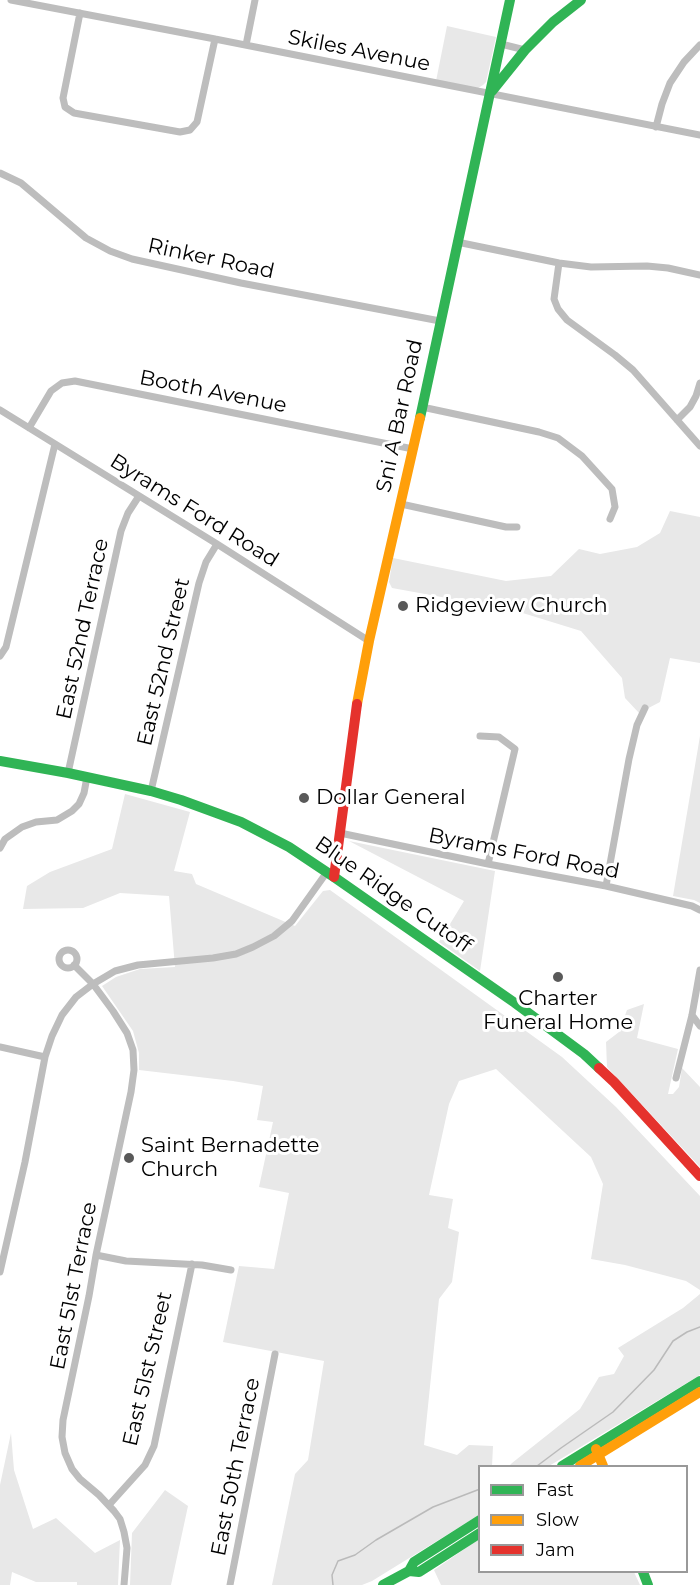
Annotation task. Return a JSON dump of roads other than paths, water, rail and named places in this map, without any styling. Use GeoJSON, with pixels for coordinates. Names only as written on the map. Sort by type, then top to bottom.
{"type":"FeatureCollection","features":[{"type":"Feature","properties":{"kind":"main road"},"geometry":{"type":"LineString","coordinates":[[490,93],[510,0]]}},
{"type":"Feature","properties":{"kind":"main road","name":"Sni A Bar Road"},"geometry":{"type":"LineString","coordinates":[[331,875],[340,833],[354,717],[369,641],[490,93],[525,50],[581,0]]}},
{"type":"Feature","properties":{"kind":"main road","name":"Blue Ridge Cutoff"},"geometry":{"type":"LineString","coordinates":[[0,761],[151,791],[207,808],[242,822],[289,847],[584,1054],[614,1082],[700,1176]]}},
{"type":"Feature","properties":{"kind":"main road"},"geometry":{"type":"LineString","coordinates":[[582,1465],[596,1450],[700,1381]]}},
{"type":"Feature","properties":{"kind":"main road"},"geometry":{"type":"LineString","coordinates":[[566,1465],[700,1392]]}},
{"type":"Feature","properties":{"kind":"main road"},"geometry":{"type":"LineString","coordinates":[[596,1450],[602,1465]]}},
{"type":"Feature","properties":{"kind":"main road"},"geometry":{"type":"LineString","coordinates":[[409,1571],[414,1562],[478,1521]]}},
{"type":"Feature","properties":{"kind":"main road"},"geometry":{"type":"LineString","coordinates":[[382,1585],[409,1571],[419,1572],[478,1534]]}},
{"type":"Feature","properties":{"kind":"street","name":"Skiles Avenue"},"geometry":{"type":"LineString","coordinates":[[11,0],[700,135]]}},
{"type":"Feature","properties":{"kind":"street"},"geometry":{"type":"LineString","coordinates":[[66,10],[68,0]]}},
{"type":"Feature","properties":{"kind":"street"},"geometry":{"type":"LineString","coordinates":[[246,45],[255,0]]}},
{"type":"Feature","properties":{"kind":"street"},"geometry":{"type":"LineString","coordinates":[[80,13],[63,98],[64,105],[74,113],[180,132],[193,128],[197,122],[215,39]]}},
{"type":"Feature","properties":{"kind":"street"},"geometry":{"type":"LineString","coordinates":[[501,44],[525,50]]}},
{"type":"Feature","properties":{"kind":"street"},"geometry":{"type":"LineString","coordinates":[[656,127],[670,83],[684,62],[700,45]]}},
{"type":"Feature","properties":{"kind":"street","name":"Rinker Road"},"geometry":{"type":"LineString","coordinates":[[0,173],[21,183],[86,238],[110,251],[132,259],[241,283],[440,321]]}},
{"type":"Feature","properties":{"kind":"street"},"geometry":{"type":"LineString","coordinates":[[457,242],[559,263],[591,267],[647,266],[700,274]]}},
{"type":"Feature","properties":{"kind":"street"},"geometry":{"type":"LineString","coordinates":[[559,263],[554,298],[558,309],[567,320],[633,370],[700,446]]}},
{"type":"Feature","properties":{"kind":"street","name":"Booth Avenue"},"geometry":{"type":"LineString","coordinates":[[29,428],[51,391],[62,383],[75,381],[413,449]]}},
{"type":"Feature","properties":{"kind":"street"},"geometry":{"type":"LineString","coordinates":[[677,420],[690,407],[700,383]]}},
{"type":"Feature","properties":{"kind":"street"},"geometry":{"type":"LineString","coordinates":[[422,407],[558,438],[582,456],[612,489],[615,507],[610,519]]}},
{"type":"Feature","properties":{"kind":"street","name":"Byrams Ford Road"},"geometry":{"type":"LineString","coordinates":[[0,410],[369,641]]}},
{"type":"Feature","properties":{"kind":"street"},"geometry":{"type":"LineString","coordinates":[[2,654],[6,647],[55,444]]}},
{"type":"Feature","properties":{"kind":"street","name":"East 52nd Terrace"},"geometry":{"type":"LineString","coordinates":[[68,773],[121,531],[128,513],[139,496]]}},
{"type":"Feature","properties":{"kind":"street"},"geometry":{"type":"LineString","coordinates":[[401,504],[507,527],[517,527]]}},
{"type":"Feature","properties":{"kind":"street","name":"East 52nd Street"},"geometry":{"type":"LineString","coordinates":[[151,791],[199,583],[206,562],[217,544]]}},
{"type":"Feature","properties":{"kind":"street"},"geometry":{"type":"LineString","coordinates":[[606,886],[629,759],[645,708]]}},
{"type":"Feature","properties":{"kind":"street"},"geometry":{"type":"LineString","coordinates":[[480,736],[499,737],[515,749],[488,864]]}},
{"type":"Feature","properties":{"kind":"street"},"geometry":{"type":"LineString","coordinates":[[0,848],[5,839],[22,827],[57,819],[72,811],[79,804],[84,793],[87,777]]}},
{"type":"Feature","properties":{"kind":"street","name":"Byrams Ford Road"},"geometry":{"type":"LineString","coordinates":[[340,833],[606,886],[692,906],[700,910]]}},
{"type":"Feature","properties":{"kind":"street","name":"Sni A Bar Road"},"geometry":{"type":"LineString","coordinates":[[93,984],[115,971],[138,965],[213,958],[236,954],[254,947],[274,936],[292,921],[331,875]]}},
{"type":"Feature","properties":{"kind":"street"},"geometry":{"type":"LineString","coordinates":[[0,1272],[25,1162],[45,1057],[62,1016],[76,997],[93,984],[74,965]]}},
{"type":"Feature","properties":{"kind":"street"},"geometry":{"type":"LineString","coordinates":[[676,1078],[692,1015],[700,970]]}},
{"type":"Feature","properties":{"kind":"street","name":"East 51st Terrace"},"geometry":{"type":"LineString","coordinates":[[93,984],[127,1033],[133,1050],[134,1070],[63,1420],[62,1437],[65,1453],[72,1468],[120,1519],[127,1548],[124,1585]]}},
{"type":"Feature","properties":{"kind":"street"},"geometry":{"type":"LineString","coordinates":[[692,1015],[700,1026]]}},
{"type":"Feature","properties":{"kind":"street"},"geometry":{"type":"LineString","coordinates":[[0,1047],[45,1057]]}},
{"type":"Feature","properties":{"kind":"street"},"geometry":{"type":"LineString","coordinates":[[96,1255],[147,1263],[192,1264],[231,1270]]}},
{"type":"Feature","properties":{"kind":"street","name":"East 51st Street"},"geometry":{"type":"LineString","coordinates":[[109,1505],[145,1465],[154,1446],[192,1264]]}},
{"type":"Feature","properties":{"kind":"street","name":"East 50th Terrace"},"geometry":{"type":"LineString","coordinates":[[230,1585],[275,1354]]}},
{"type":"Feature","properties":{"kind":"waterway"},"geometry":{"type":"LineString","coordinates":[[538,1465],[613,1412],[654,1370],[673,1341],[700,1327]]}},
{"type":"Feature","properties":{"kind":"waterway"},"geometry":{"type":"LineString","coordinates":[[333,1585],[332,1575],[338,1561],[355,1555],[433,1507],[478,1490]]}},
{"type":"Feature","properties":{"kind":"place","name":"Ridgeview Church"},"geometry":{"type":"Point","coordinates":[403,606]}},
{"type":"Feature","properties":{"kind":"place","name":"Dollar General"},"geometry":{"type":"Point","coordinates":[304,798]}},
{"type":"Feature","properties":{"kind":"place","name":"Charter Funeral Home"},"geometry":{"type":"Point","coordinates":[558,977]}},
{"type":"Feature","properties":{"kind":"place","name":"Saint Bernadette Church"},"geometry":{"type":"Point","coordinates":[129,1158]}}]}
